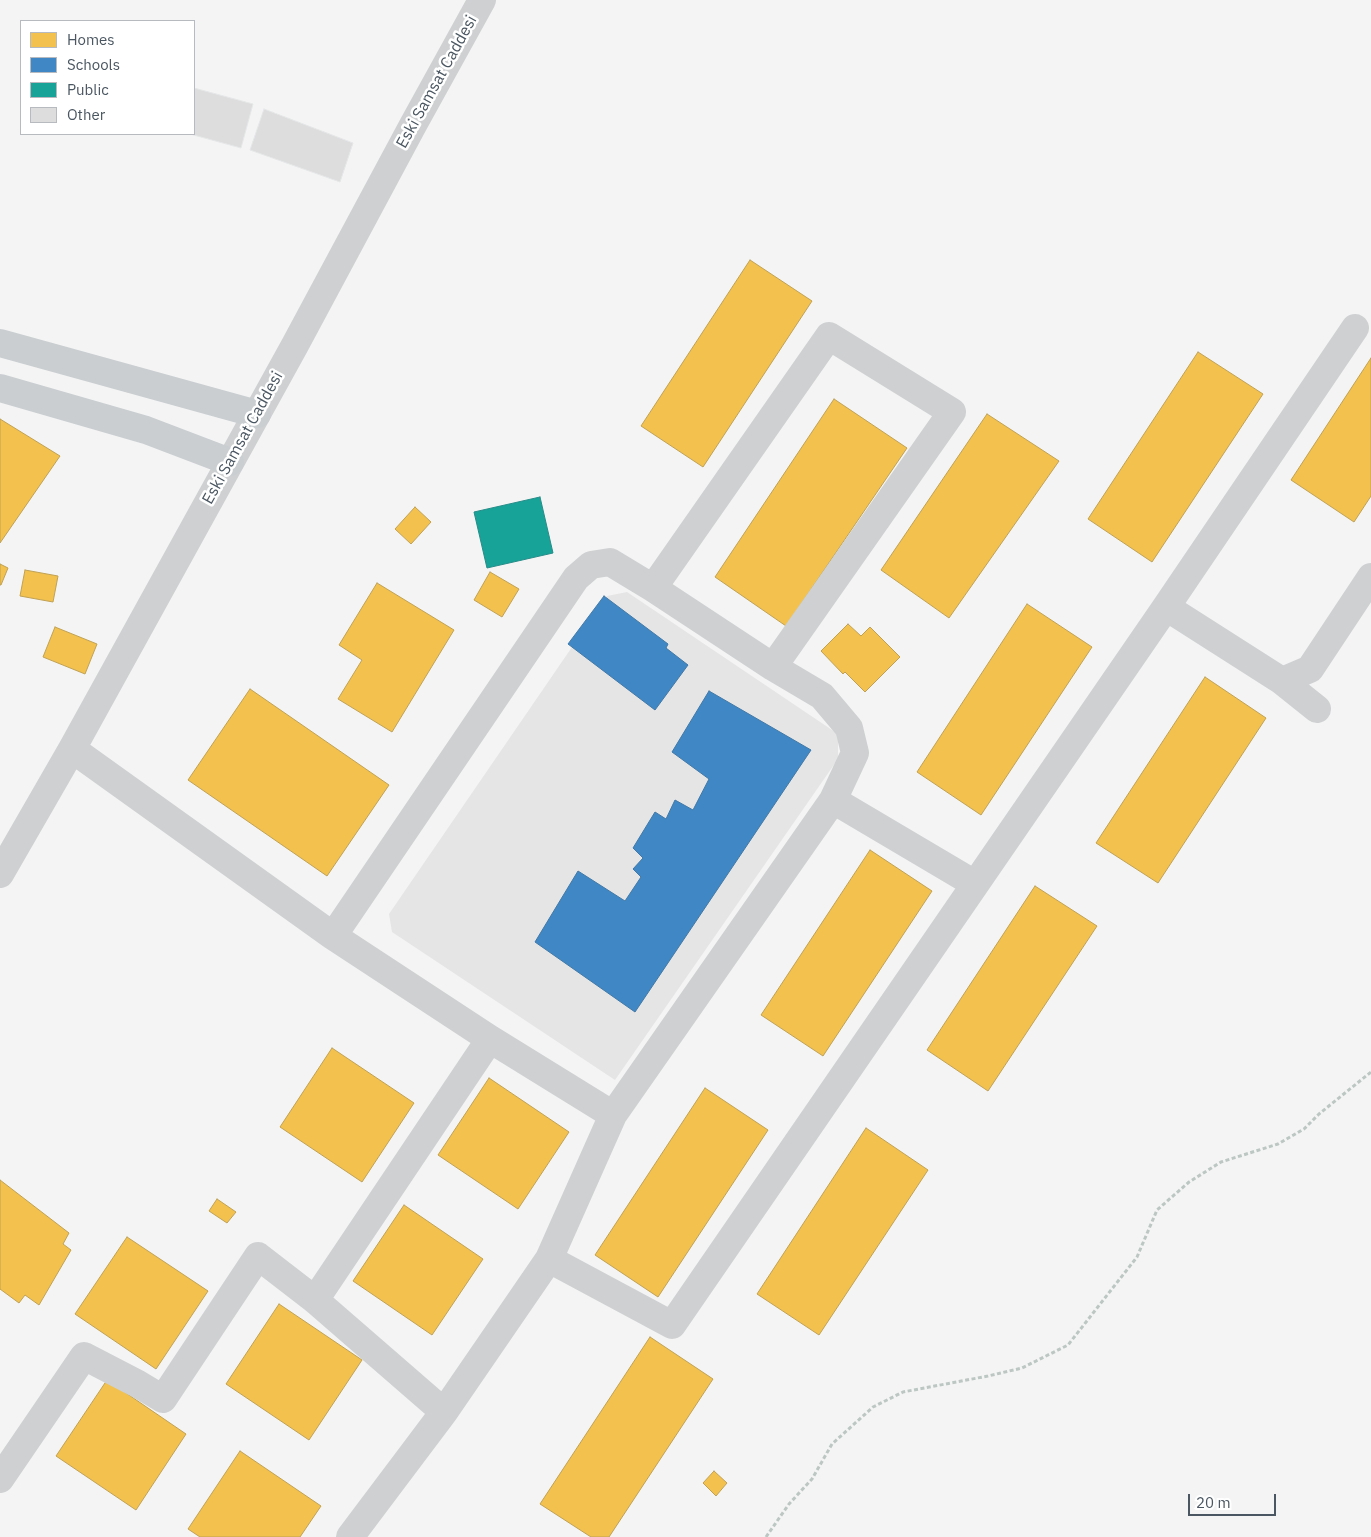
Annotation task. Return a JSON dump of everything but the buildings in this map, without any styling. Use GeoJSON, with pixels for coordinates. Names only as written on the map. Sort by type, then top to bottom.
{"type":"FeatureCollection","features":[{"type":"Feature","properties":{"kind":"main road"},"geometry":{"type":"LineString","coordinates":[[0,343],[257,414]]}},
{"type":"Feature","properties":{"kind":"main road"},"geometry":{"type":"LineString","coordinates":[[0,388],[146,430],[230,462]]}},
{"type":"Feature","properties":{"kind":"street","name":"Eski Samsat Caddesi"},"geometry":{"type":"LineString","coordinates":[[0,874],[72,749],[257,414],[412,125],[482,0]]}},
{"type":"Feature","properties":{"kind":"street"},"geometry":{"type":"LineString","coordinates":[[549,1259],[672,1326],[1166,607],[1355,328]]}},
{"type":"Feature","properties":{"kind":"street"},"geometry":{"type":"LineString","coordinates":[[654,588],[829,336],[952,412],[772,667]]}},
{"type":"Feature","properties":{"kind":"street"},"geometry":{"type":"LineString","coordinates":[[333,936],[576,578],[590,565],[610,562],[654,588],[772,667],[822,696],[849,728],[855,753],[833,800],[613,1116],[549,1259],[444,1412],[350,1537]]}},
{"type":"Feature","properties":{"kind":"street"},"geometry":{"type":"LineString","coordinates":[[1282,681],[1310,669],[1371,577]]}},
{"type":"Feature","properties":{"kind":"street"},"geometry":{"type":"LineString","coordinates":[[1166,607],[1282,681],[1317,709]]}},
{"type":"Feature","properties":{"kind":"street"},"geometry":{"type":"LineString","coordinates":[[72,749],[333,936],[613,1116]]}},
{"type":"Feature","properties":{"kind":"street"},"geometry":{"type":"LineString","coordinates":[[833,800],[975,884]]}},
{"type":"Feature","properties":{"kind":"street"},"geometry":{"type":"LineString","coordinates":[[314,1300],[490,1038]]}},
{"type":"Feature","properties":{"kind":"street"},"geometry":{"type":"LineString","coordinates":[[0,1479],[84,1356],[163,1399],[258,1256],[314,1300],[444,1412]]}},
{"type":"Feature","properties":{"kind":"path"},"geometry":{"type":"LineString","coordinates":[[766,1537],[789,1504],[812,1478],[832,1444],[873,1407],[903,1392],[1022,1368],[1068,1345],[1137,1257],[1157,1210],[1189,1182],[1221,1162],[1278,1144],[1304,1129],[1319,1114],[1371,1072]]}},
{"type":"Feature","properties":{"kind":"shaded area"},"geometry":{"type":"Polygon","coordinates":[[[627,592],[838,734],[838,759],[615,1080],[392,932],[389,914],[607,596],[627,592]]]}}]}
